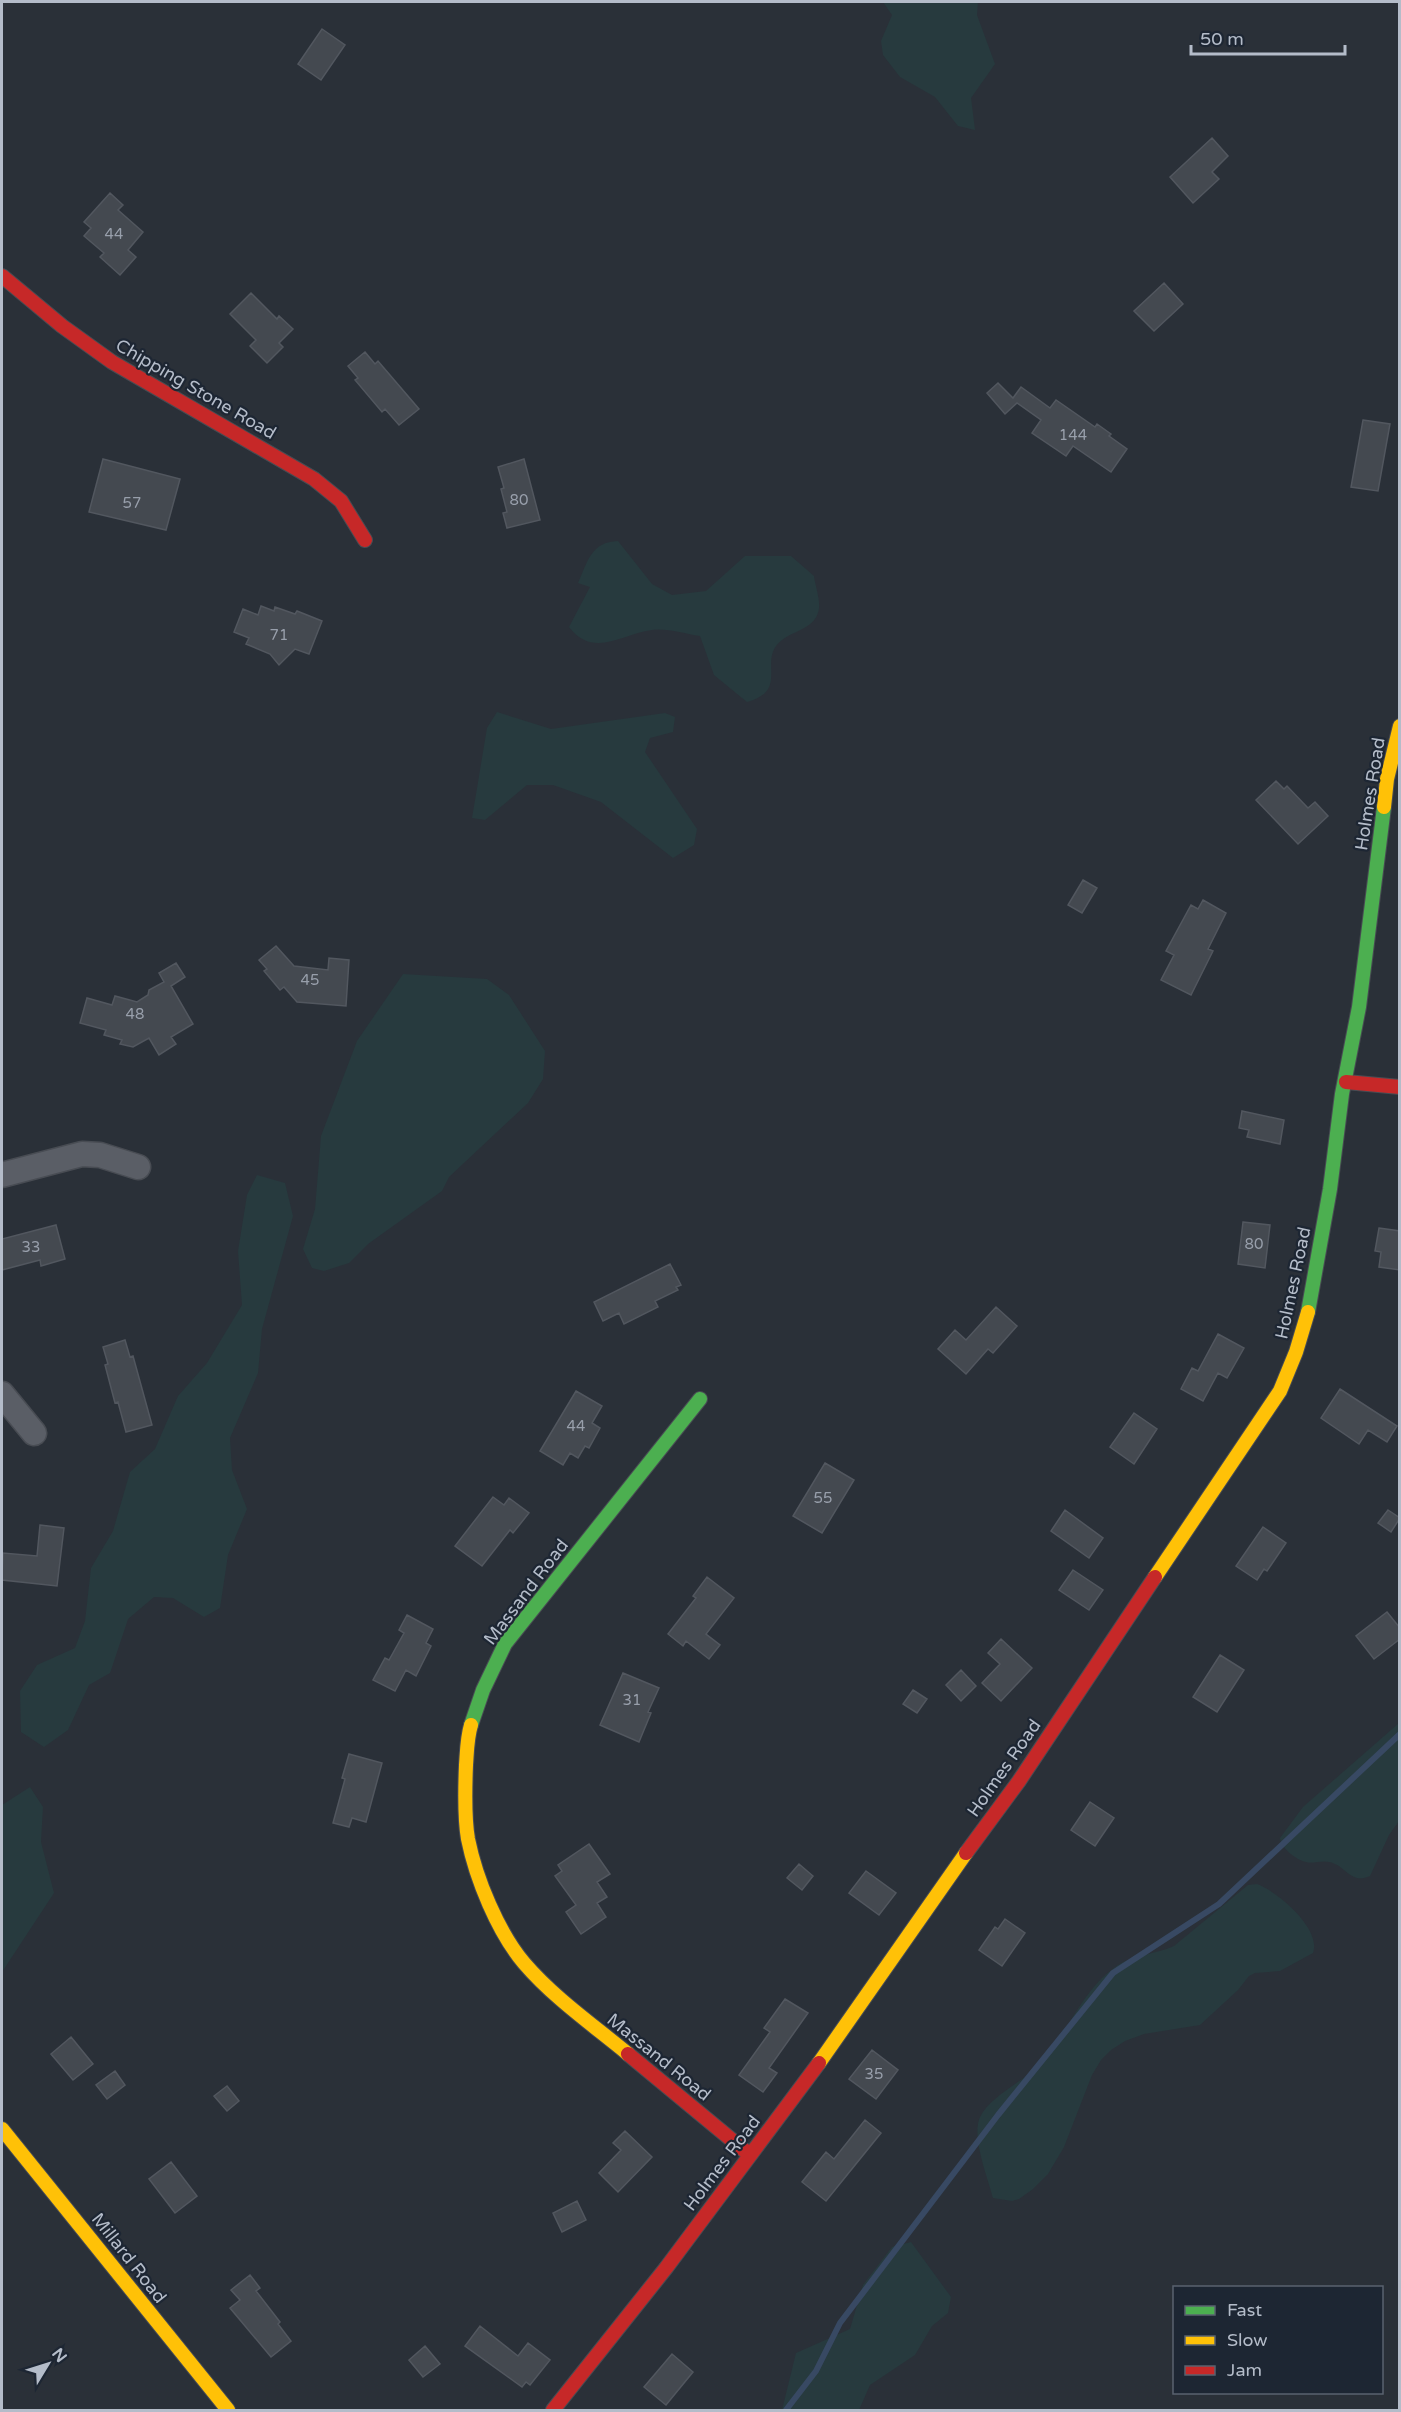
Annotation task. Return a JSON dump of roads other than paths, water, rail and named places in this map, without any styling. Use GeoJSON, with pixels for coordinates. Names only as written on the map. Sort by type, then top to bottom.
{"type":"FeatureCollection","features":[{"type":"Feature","properties":{"kind":"street","name":"Chipping Stone Road"},"geometry":{"type":"LineString","coordinates":[[2,276],[62,326],[112,362],[314,479],[340,501],[365,540]]}},
{"type":"Feature","properties":{"kind":"street","name":"Holmes Road"},"geometry":{"type":"LineString","coordinates":[[553,2410],[666,2268],[834,2043],[940,1888],[1020,1781],[1280,1391],[1296,1352],[1309,1309],[1330,1189],[1342,1094],[1359,1007],[1388,779],[1400,726]]}},
{"type":"Feature","properties":{"kind":"street"},"geometry":{"type":"LineString","coordinates":[[1346,1082],[1400,1088]]}},
{"type":"Feature","properties":{"kind":"street"},"geometry":{"type":"LineString","coordinates":[[2,1175],[82,1154],[100,1155],[138,1167]]}},
{"type":"Feature","properties":{"kind":"street"},"geometry":{"type":"LineString","coordinates":[[2,1394],[34,1433]]}},
{"type":"Feature","properties":{"kind":"street","name":"Massand Road"},"geometry":{"type":"LineString","coordinates":[[700,1399],[505,1644],[483,1690],[468,1734],[465,1788],[468,1838],[484,1890],[503,1931],[524,1963],[554,1993],[750,2155]]}},
{"type":"Feature","properties":{"kind":"street","name":"Millard Road"},"geometry":{"type":"LineString","coordinates":[[2,2129],[228,2410]]}},
{"type":"Feature","properties":{"kind":"waterway"},"geometry":{"type":"LineString","coordinates":[[786,2410],[816,2371],[840,2323],[998,2115],[1113,1973],[1219,1904],[1400,1734]]}}]}
